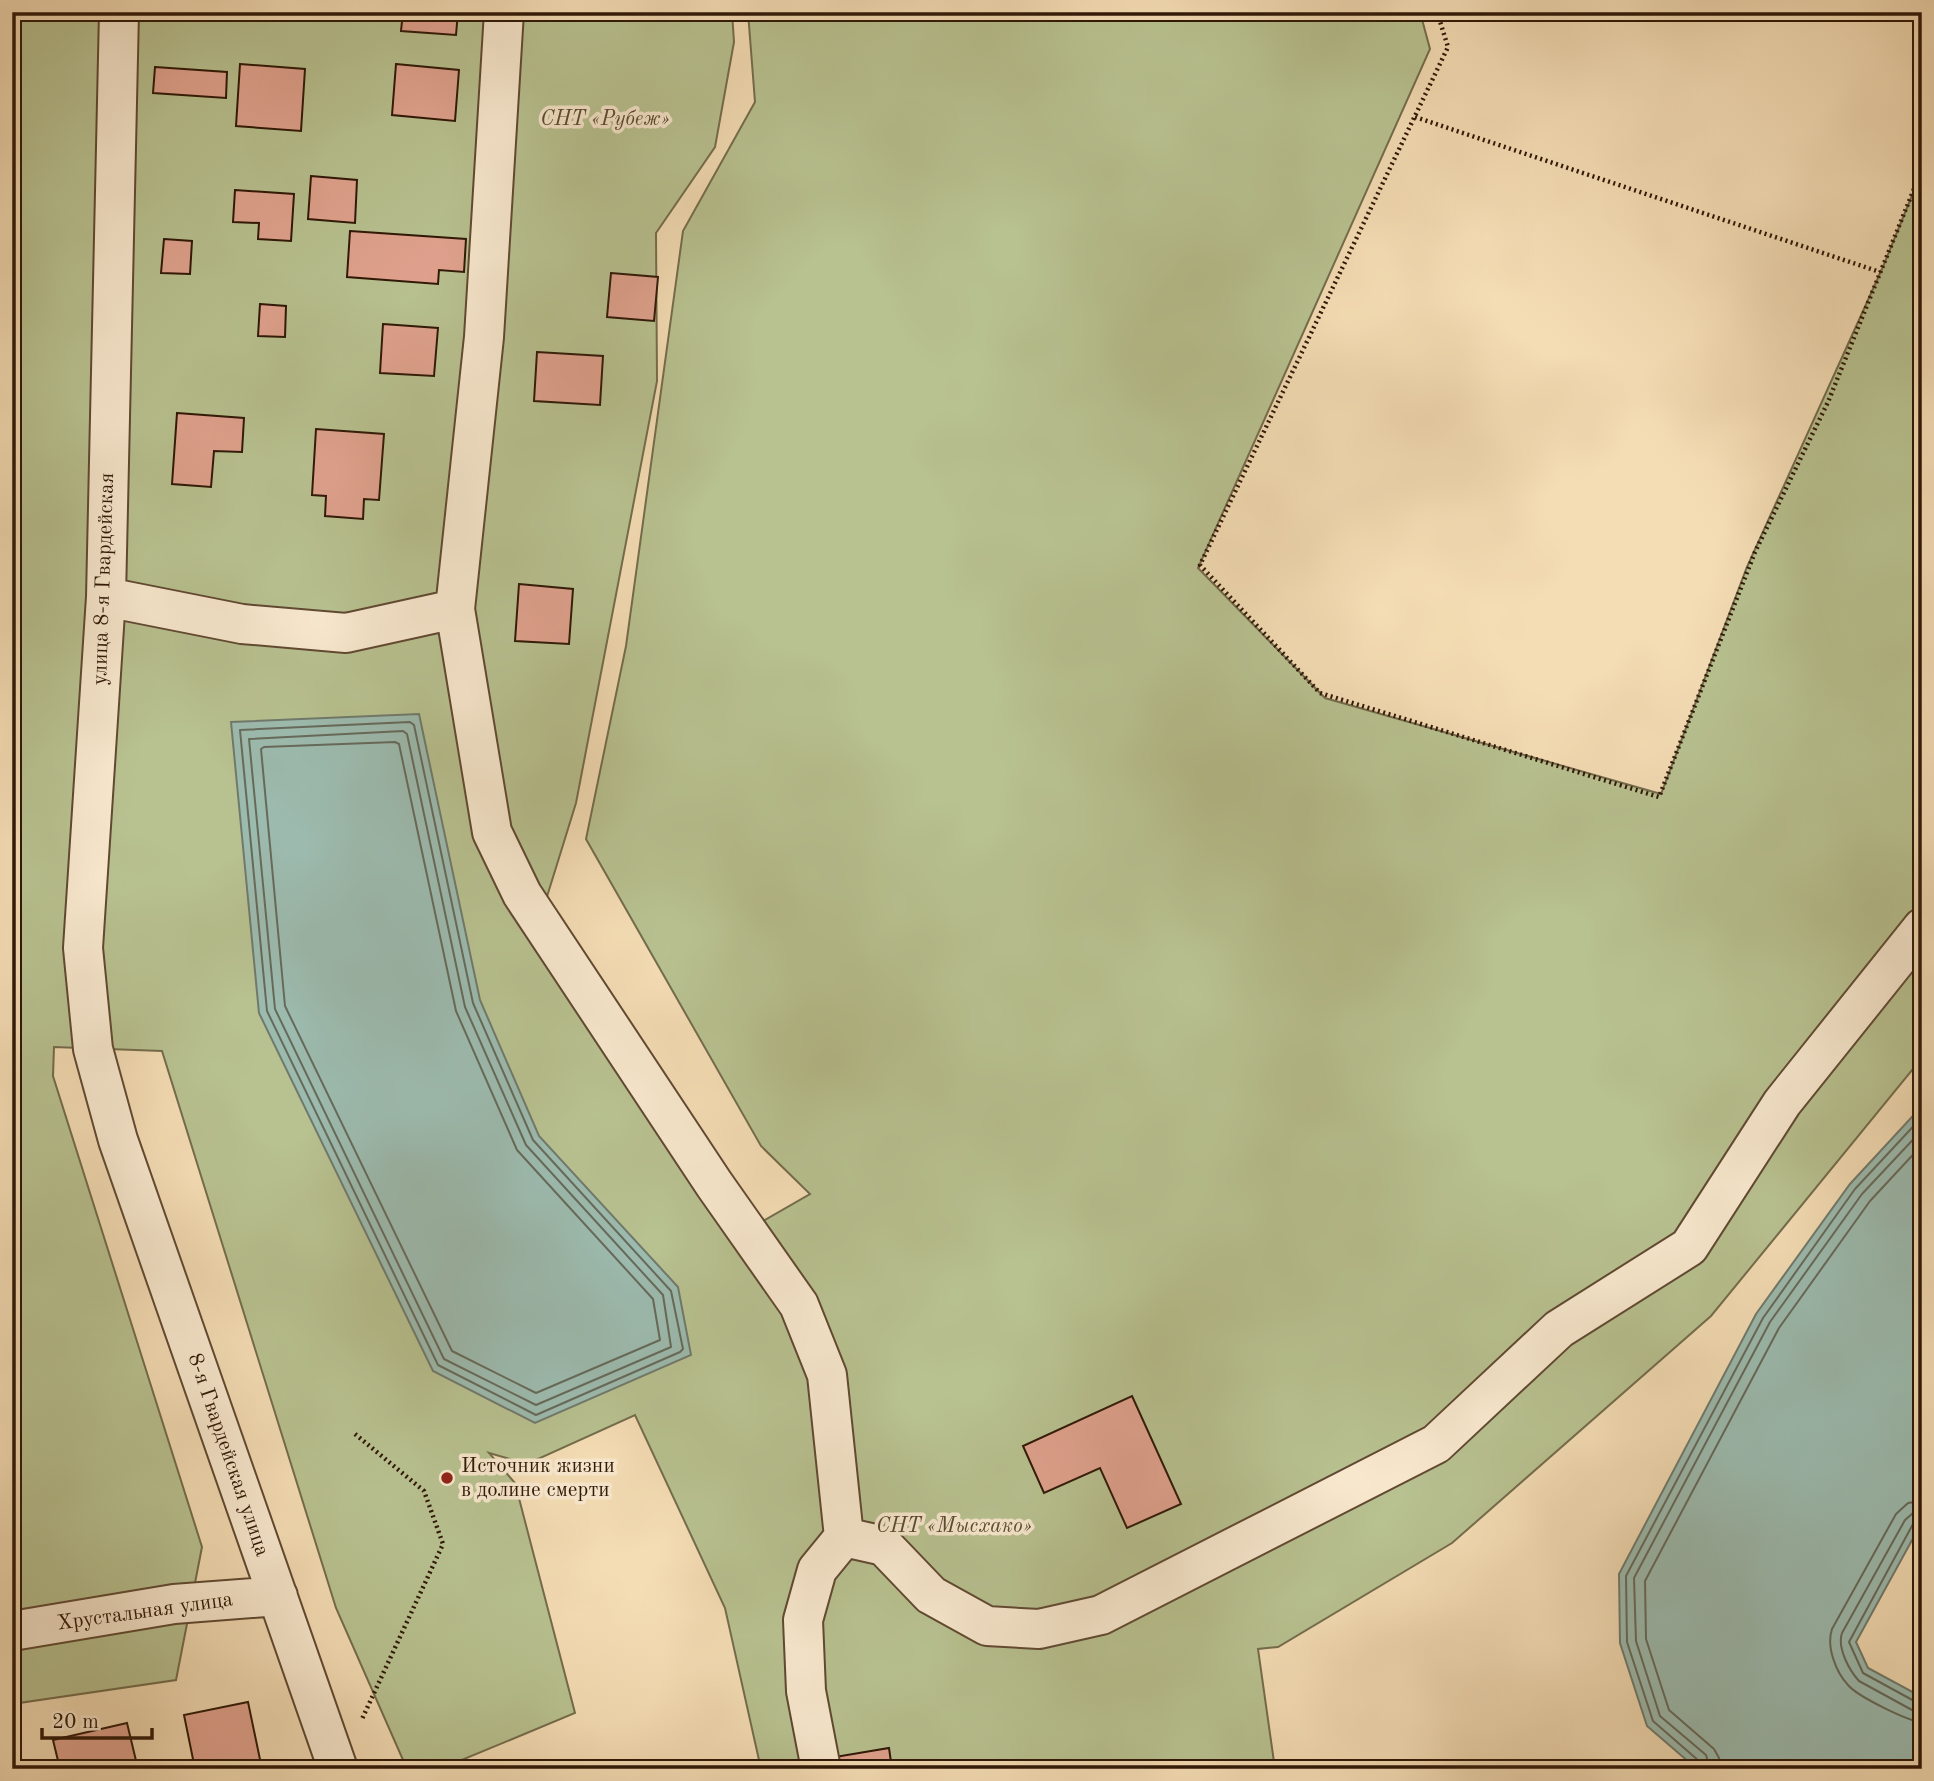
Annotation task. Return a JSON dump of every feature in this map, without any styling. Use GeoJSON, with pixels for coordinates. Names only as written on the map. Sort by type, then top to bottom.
{"type":"FeatureCollection","features":[{"type":"Feature","properties":{"kind":"street","name":"улица 8-я Гвардейская"},"geometry":{"type":"LineString","coordinates":[[118,1140],[93,1049],[83,948],[106,597],[120,12]]}},
{"type":"Feature","properties":{"kind":"street"},"geometry":{"type":"LineString","coordinates":[[504,12],[485,337],[455,609],[492,832],[522,894],[714,1184],[799,1305],[827,1375],[844,1537],[817,1570],[803,1620],[806,1691],[821,1769]]}},
{"type":"Feature","properties":{"kind":"street"},"geometry":{"type":"LineString","coordinates":[[106,597],[242,624],[346,633],[455,609]]}},
{"type":"Feature","properties":{"kind":"street"},"geometry":{"type":"LineString","coordinates":[[844,1537],[884,1546],[931,1595],[987,1626],[1039,1629],[1101,1615],[1436,1444],[1559,1329],[1689,1247],[1782,1104],[1922,928]]}},
{"type":"Feature","properties":{"kind":"street","name":"8-я Гвардейская улица"},"geometry":{"type":"LineString","coordinates":[[118,1140],[338,1769]]}},
{"type":"Feature","properties":{"kind":"street","name":"Хрустальная улица"},"geometry":{"type":"LineString","coordinates":[[12,1631],[174,1604],[278,1595]]}},
{"type":"Feature","properties":{"kind":"path"},"geometry":{"type":"LineString","coordinates":[[1437,12],[1448,47],[1200,565],[1320,693],[1660,797],[1755,552],[1828,402],[1922,169]]}},
{"type":"Feature","properties":{"kind":"path"},"geometry":{"type":"LineString","coordinates":[[1415,117],[1880,272]]}},
{"type":"Feature","properties":{"kind":"path"},"geometry":{"type":"LineString","coordinates":[[355,1434],[424,1491],[443,1544],[357,1731]]}},
{"type":"Feature","properties":{"kind":"green space"},"geometry":{"type":"Polygon","coordinates":[[[12,12],[732,12],[734,42],[715,147],[656,233],[657,381],[576,803],[545,903],[756,1225],[810,1194],[761,1146],[586,839],[626,646],[683,231],[755,102],[748,12],[1420,12],[1430,49],[1198,568],[1325,698],[1661,794],[1747,567],[1882,269],[1922,171],[1922,1058],[1711,1316],[1452,1543],[1278,1647],[1258,1649],[1275,1769],[761,1769],[725,1608],[635,1415],[527,1464],[489,1453],[515,1483],[575,1713],[440,1769],[407,1769],[336,1608],[162,1051],[54,1047],[53,1076],[202,1547],[176,1680],[12,1704],[12,12]]]}},
{"type":"Feature","properties":{"kind":"water"},"geometry":{"type":"Polygon","coordinates":[[[419,714],[480,1000],[539,1136],[678,1287],[691,1355],[535,1423],[433,1371],[259,1013],[231,722],[419,714]]]}},
{"type":"Feature","properties":{"kind":"water"},"geometry":{"type":"Polygon","coordinates":[[[1922,1106],[1922,1522],[1856,1642],[1868,1668],[1922,1697],[1922,1769],[1697,1769],[1647,1726],[1620,1643],[1619,1574],[1756,1314],[1850,1184],[1922,1106]]]}},
{"type":"Feature","properties":{"kind":"building"},"geometry":{"type":"Polygon","coordinates":[[[403,12],[458,12],[456,35],[401,31],[403,12]]]}},
{"type":"Feature","properties":{"kind":"building"},"geometry":{"type":"Polygon","coordinates":[[[240,64],[305,69],[301,131],[236,126],[240,64]]]}},
{"type":"Feature","properties":{"kind":"building"},"geometry":{"type":"Polygon","coordinates":[[[396,64],[459,70],[455,121],[392,115],[396,64]]]}},
{"type":"Feature","properties":{"kind":"building"},"geometry":{"type":"Polygon","coordinates":[[[155,67],[227,72],[226,98],[153,93],[155,67]]]}},
{"type":"Feature","properties":{"kind":"building"},"geometry":{"type":"Polygon","coordinates":[[[311,176],[357,180],[355,223],[308,219],[311,176]]]}},
{"type":"Feature","properties":{"kind":"building"},"geometry":{"type":"Polygon","coordinates":[[[235,190],[294,194],[291,241],[258,239],[259,223],[233,222],[235,190]]]}},
{"type":"Feature","properties":{"kind":"building"},"geometry":{"type":"Polygon","coordinates":[[[350,231],[466,239],[464,272],[439,270],[438,284],[347,277],[350,231]]]}},
{"type":"Feature","properties":{"kind":"building"},"geometry":{"type":"Polygon","coordinates":[[[164,239],[192,241],[190,274],[161,273],[164,239]]]}},
{"type":"Feature","properties":{"kind":"building"},"geometry":{"type":"Polygon","coordinates":[[[611,273],[658,277],[654,321],[607,317],[611,273]]]}},
{"type":"Feature","properties":{"kind":"building"},"geometry":{"type":"Polygon","coordinates":[[[260,304],[286,306],[285,337],[258,336],[260,304]]]}},
{"type":"Feature","properties":{"kind":"building"},"geometry":{"type":"Polygon","coordinates":[[[383,324],[438,328],[434,376],[380,373],[383,324]]]}},
{"type":"Feature","properties":{"kind":"building"},"geometry":{"type":"Polygon","coordinates":[[[537,352],[603,356],[600,405],[534,401],[537,352]]]}},
{"type":"Feature","properties":{"kind":"building"},"geometry":{"type":"Polygon","coordinates":[[[177,413],[244,418],[242,452],[214,451],[211,487],[172,484],[177,413]]]}},
{"type":"Feature","properties":{"kind":"building"},"geometry":{"type":"Polygon","coordinates":[[[316,429],[384,434],[379,500],[364,499],[363,519],[325,516],[326,496],[312,495],[316,429]]]}},
{"type":"Feature","properties":{"kind":"building"},"geometry":{"type":"Polygon","coordinates":[[[519,584],[573,589],[569,644],[515,641],[519,584]]]}},
{"type":"Feature","properties":{"kind":"building"},"geometry":{"type":"Polygon","coordinates":[[[1132,1396],[1181,1504],[1127,1528],[1100,1468],[1044,1493],[1023,1446],[1132,1396]]]}},
{"type":"Feature","properties":{"kind":"building"},"geometry":{"type":"Polygon","coordinates":[[[248,1702],[262,1769],[195,1769],[184,1715],[248,1702]]]}},
{"type":"Feature","properties":{"kind":"building"},"geometry":{"type":"Polygon","coordinates":[[[127,1723],[138,1769],[60,1769],[53,1740],[127,1723]]]}},
{"type":"Feature","properties":{"kind":"building"},"geometry":{"type":"Polygon","coordinates":[[[889,1748],[892,1769],[831,1769],[829,1758],[889,1748]]]}},
{"type":"Feature","properties":{"kind":"place","name":"Источник жизни в долине смерти"},"geometry":{"type":"Point","coordinates":[447,1478]}},
{"type":"Feature","properties":{"kind":"park label","name":"СНТ «Рубеж»"},"geometry":{"type":"Point","coordinates":[605,119]}},
{"type":"Feature","properties":{"kind":"park label","name":"СНТ «Мысхако»"},"geometry":{"type":"Point","coordinates":[954,1526]}}]}
